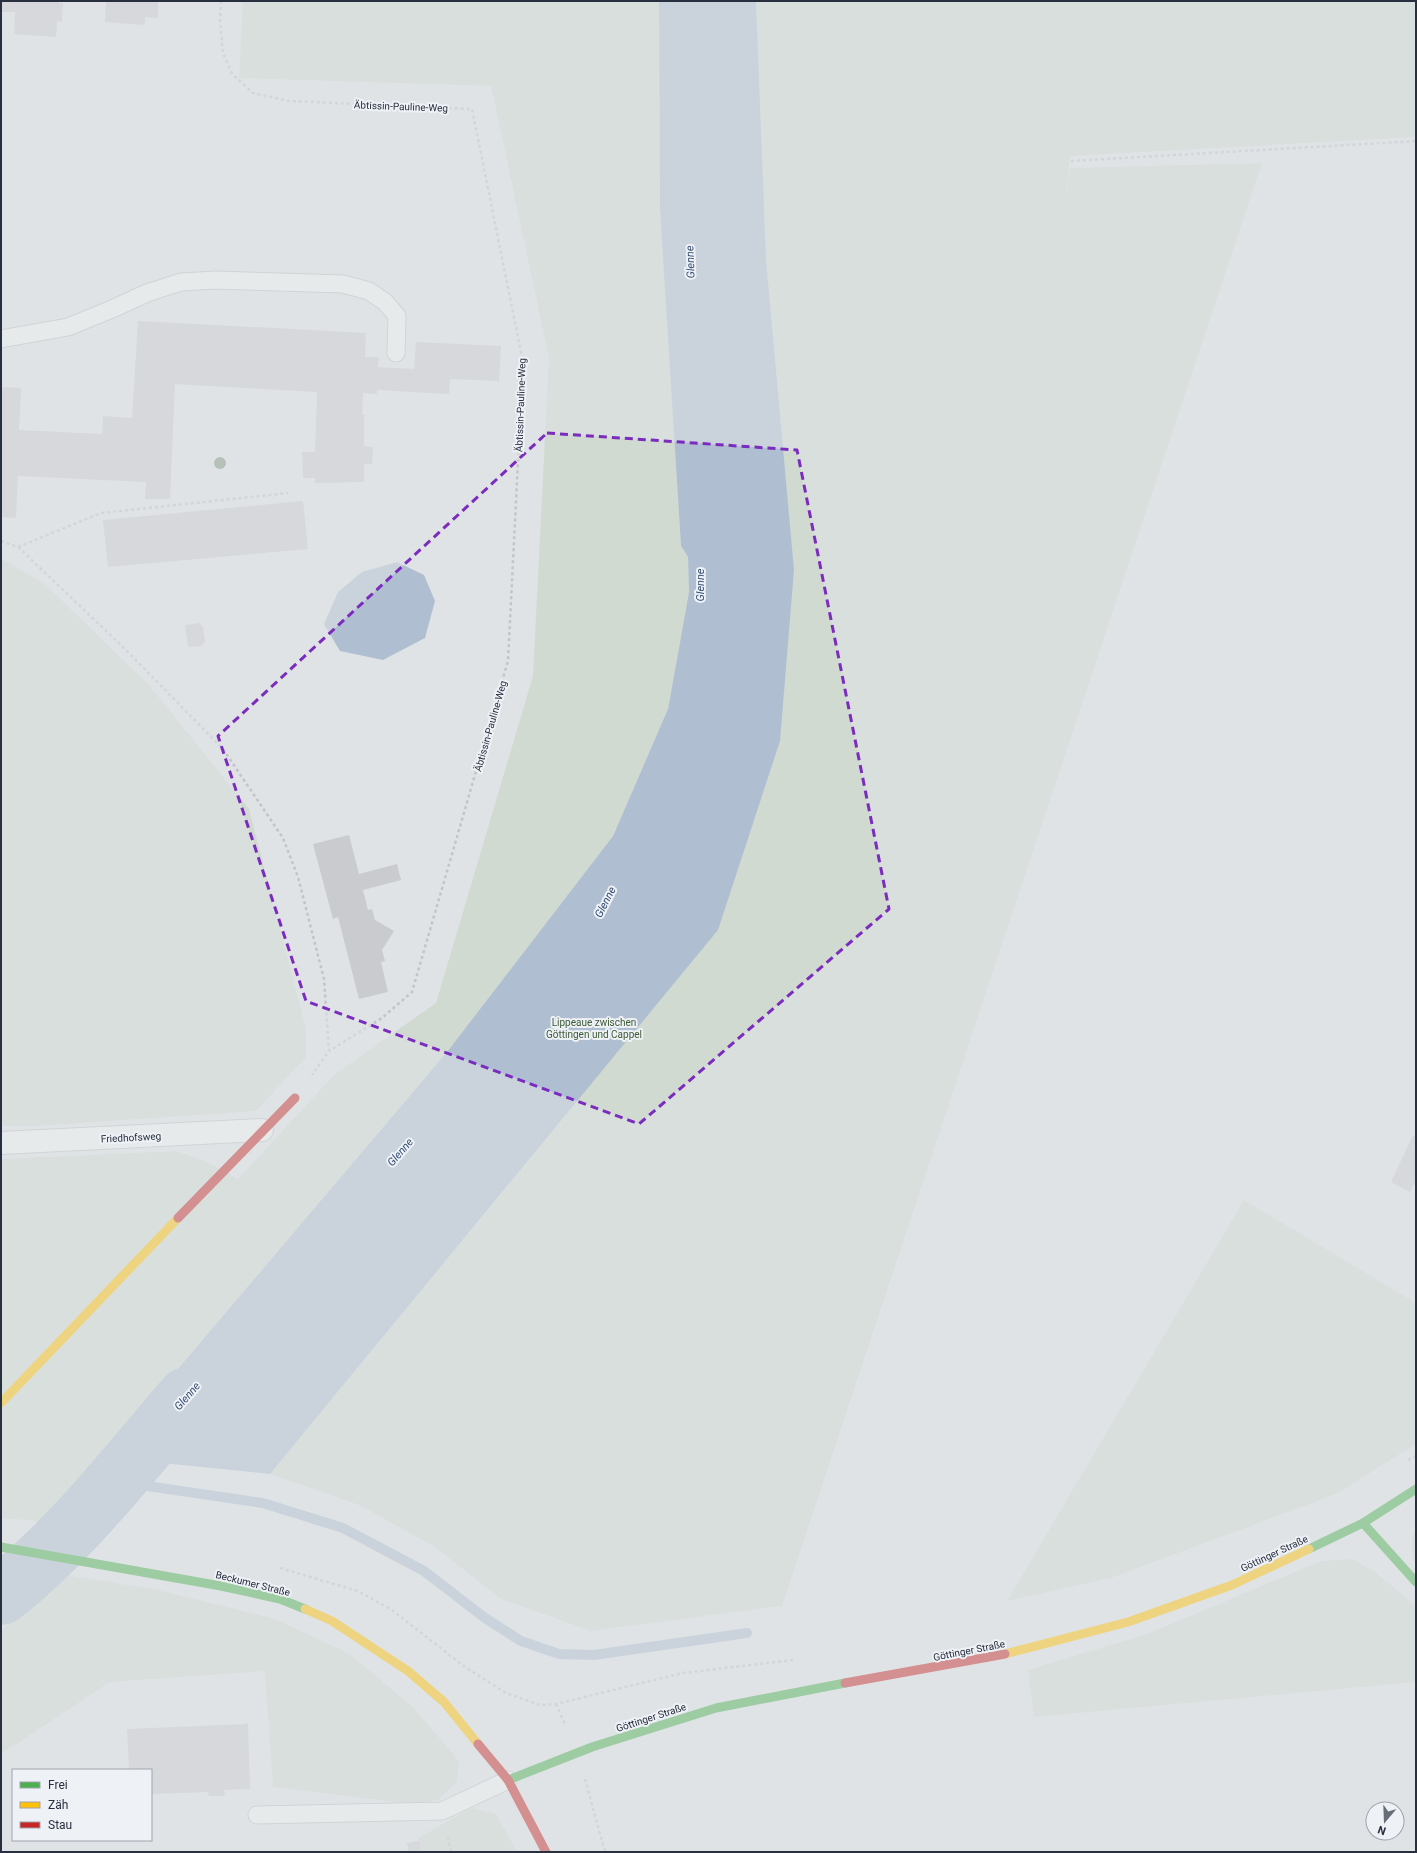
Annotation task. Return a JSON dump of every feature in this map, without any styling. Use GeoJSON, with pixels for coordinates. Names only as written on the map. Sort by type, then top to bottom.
{"type":"FeatureCollection","features":[{"type":"Feature","properties":{"kind":"main road"},"geometry":{"type":"LineString","coordinates":[[1,1403],[262,1130],[295,1098]]}},
{"type":"Feature","properties":{"kind":"main road","name":"Göttinger Straße"},"geometry":{"type":"LineString","coordinates":[[508,1780],[592,1747],[716,1708],[801,1690],[1023,1650],[1128,1622],[1232,1584],[1363,1523],[1416,1489]]}},
{"type":"Feature","properties":{"kind":"main road"},"geometry":{"type":"LineString","coordinates":[[1363,1523],[1416,1582]]}},
{"type":"Feature","properties":{"kind":"main road","name":"Beckumer Straße"},"geometry":{"type":"LineString","coordinates":[[1,1547],[222,1586],[280,1599],[332,1621],[408,1671],[444,1702],[508,1780],[546,1852]]}},
{"type":"Feature","properties":{"kind":"street","name":"Friedhofsweg"},"geometry":{"type":"LineString","coordinates":[[1,1143],[262,1130]]}},
{"type":"Feature","properties":{"kind":"lane"},"geometry":{"type":"LineString","coordinates":[[1,339],[68,327],[147,293],[181,282],[216,280],[343,284],[369,291],[385,302],[397,316],[396,353]]}},
{"type":"Feature","properties":{"kind":"lane"},"geometry":{"type":"LineString","coordinates":[[257,1815],[442,1811],[508,1780]]}},
{"type":"Feature","properties":{"kind":"path","name":"Äbtissin-Pauline-Weg"},"geometry":{"type":"LineString","coordinates":[[221,1],[220,21],[223,53],[232,74],[253,93],[289,101],[472,109],[523,362],[508,661],[412,992],[382,1018],[329,1051]]}},
{"type":"Feature","properties":{"kind":"path"},"geometry":{"type":"LineString","coordinates":[[1071,161],[1416,141]]}},
{"type":"Feature","properties":{"kind":"path"},"geometry":{"type":"LineString","coordinates":[[18,547],[101,513],[288,493]]}},
{"type":"Feature","properties":{"kind":"path"},"geometry":{"type":"LineString","coordinates":[[1,541],[18,547],[124,648],[223,750],[283,838],[298,877],[324,979],[329,1051],[295,1098]]}},
{"type":"Feature","properties":{"kind":"path"},"geometry":{"type":"LineString","coordinates":[[273,1567],[288,1569],[358,1591],[392,1610],[465,1667],[506,1693],[540,1705],[556,1704],[683,1673],[799,1660]]}},
{"type":"Feature","properties":{"kind":"highlighted area"},"geometry":{"type":"Polygon","coordinates":[[[547,433],[797,450],[889,909],[639,1124],[306,1001],[218,736],[547,433]]]}},
{"type":"Feature","properties":{"kind":"green space"},"geometry":{"type":"Polygon","coordinates":[[[243,1],[659,1],[660,210],[681,546],[688,557],[689,592],[668,709],[613,836],[447,1052],[47,1522],[1,1518],[1,1159],[176,1151],[203,1160],[238,1179],[335,1074],[436,1003],[533,676],[549,358],[491,86],[239,78],[243,1]]]}},
{"type":"Feature","properties":{"kind":"green space","name":"Lippeaue zwischen Göttingen und Cappel"},"geometry":{"type":"Polygon","coordinates":[[[703,1],[1416,1],[1416,137],[1070,156],[1065,203],[1070,168],[1262,163],[782,1606],[591,1631],[501,1599],[435,1547],[359,1505],[270,1474],[580,1098],[565,966],[693,651],[703,1]]]}},
{"type":"Feature","properties":{"kind":"green space"},"geometry":{"type":"Polygon","coordinates":[[[1,558],[46,585],[148,684],[249,809],[306,1029],[306,1057],[256,1111],[37,1126],[1,1126],[1,558]]]}},
{"type":"Feature","properties":{"kind":"green space"},"geometry":{"type":"Polygon","coordinates":[[[1244,1200],[1416,1303],[1416,1444],[1336,1494],[1111,1578],[1007,1601],[1244,1200]]]}},
{"type":"Feature","properties":{"kind":"green space"},"geometry":{"type":"Polygon","coordinates":[[[1416,1528],[1416,1564],[1412,1546],[1416,1528]]]}},
{"type":"Feature","properties":{"kind":"green space"},"geometry":{"type":"Polygon","coordinates":[[[1353,1559],[1375,1572],[1416,1606],[1416,1682],[1034,1717],[1028,1670],[1147,1634],[1321,1561],[1353,1559]]]}},
{"type":"Feature","properties":{"kind":"green space"},"geometry":{"type":"Polygon","coordinates":[[[67,1575],[158,1590],[275,1619],[348,1653],[413,1707],[459,1761],[457,1782],[438,1800],[412,1804],[273,1787],[265,1671],[110,1682],[1,1754],[1,1630],[67,1575]]]}},
{"type":"Feature","properties":{"kind":"green space"},"geometry":{"type":"Polygon","coordinates":[[[471,1808],[496,1814],[517,1852],[421,1852],[418,1838],[471,1808]]]}},
{"type":"Feature","properties":{"kind":"water"},"geometry":{"type":"Polygon","coordinates":[[[659,1],[756,1],[766,260],[794,570],[780,741],[718,930],[270,1474],[103,1457],[447,1052],[613,836],[668,709],[689,592],[688,557],[681,546],[660,210],[659,1]]]}},
{"type":"Feature","properties":{"kind":"water"},"geometry":{"type":"Polygon","coordinates":[[[397,562],[424,575],[435,601],[425,638],[383,660],[340,651],[324,624],[338,592],[362,572],[397,562]]]}},
{"type":"Feature","properties":{"kind":"building"},"geometry":{"type":"Polygon","coordinates":[[[1,1],[58,1],[58,3],[63,3],[62,22],[57,21],[56,37],[14,34],[15,12],[1,12],[1,1]]]}},
{"type":"Feature","properties":{"kind":"building"},"geometry":{"type":"Polygon","coordinates":[[[106,1],[158,1],[158,18],[145,17],[145,25],[105,22],[106,1]]]}},
{"type":"Feature","properties":{"kind":"building"},"geometry":{"type":"Polygon","coordinates":[[[138,321],[366,333],[365,357],[379,357],[378,367],[414,369],[416,342],[501,346],[499,381],[450,379],[449,394],[377,390],[377,394],[363,393],[362,415],[364,414],[364,446],[373,447],[372,464],[364,464],[364,482],[315,483],[315,478],[303,478],[302,452],[315,452],[317,392],[175,384],[170,499],[145,499],[146,482],[18,476],[16,518],[1,517],[1,387],[21,388],[19,430],[102,434],[103,416],[132,418],[138,321]]]}},
{"type":"Feature","properties":{"kind":"building"},"geometry":{"type":"Polygon","coordinates":[[[303,501],[308,549],[108,567],[103,520],[303,501]]]}},
{"type":"Feature","properties":{"kind":"building"},"geometry":{"type":"Polygon","coordinates":[[[199,623],[203,627],[205,642],[201,646],[188,647],[185,625],[199,623]]]}},
{"type":"Feature","properties":{"kind":"building"},"geometry":{"type":"Polygon","coordinates":[[[349,835],[359,874],[397,864],[401,880],[363,890],[368,910],[372,909],[375,920],[394,931],[382,950],[385,961],[381,962],[388,992],[359,999],[338,917],[333,919],[313,844],[349,835]]]}},
{"type":"Feature","properties":{"kind":"building"},"geometry":{"type":"Polygon","coordinates":[[[1413,1135],[1416,1137],[1416,1181],[1410,1192],[1391,1182],[1413,1135]]]}},
{"type":"Feature","properties":{"kind":"building"},"geometry":{"type":"Polygon","coordinates":[[[248,1723],[250,1789],[224,1790],[225,1795],[221,1796],[209,1796],[208,1792],[152,1794],[152,1769],[129,1769],[127,1729],[248,1723]]]}},
{"type":"Feature","properties":{"kind":"building"},"geometry":{"type":"Polygon","coordinates":[[[419,1841],[421,1852],[409,1852],[407,1843],[419,1841]]]}},
{"type":"Feature","properties":{"kind":"waterway","name":"Glenne"},"geometry":{"type":"LineString","coordinates":[[1,1595],[52,1550],[75,1526],[121,1475],[187,1397]]}},
{"type":"Feature","properties":{"kind":"waterway"},"geometry":{"type":"LineString","coordinates":[[113,1481],[263,1503],[343,1528],[424,1571],[485,1618],[521,1641],[559,1654],[594,1655],[747,1633]]}},
{"type":"Feature","properties":{"kind":"traffic: fast"},"geometry":{"type":"LineString","coordinates":[[1309,1549],[1363,1523],[1416,1489]]}},
{"type":"Feature","properties":{"kind":"traffic: fast"},"geometry":{"type":"LineString","coordinates":[[1363,1523],[1416,1582]]}},
{"type":"Feature","properties":{"kind":"traffic: fast"},"geometry":{"type":"LineString","coordinates":[[1,1547],[221,1586],[280,1599],[305,1609]]}},
{"type":"Feature","properties":{"kind":"traffic: fast"},"geometry":{"type":"LineString","coordinates":[[508,1780],[592,1747],[716,1708],[845,1683]]}},
{"type":"Feature","properties":{"kind":"traffic: slow"},"geometry":{"type":"LineString","coordinates":[[1,1403],[178,1218]]}},
{"type":"Feature","properties":{"kind":"traffic: slow"},"geometry":{"type":"LineString","coordinates":[[1005,1654],[1128,1622],[1232,1585],[1309,1549]]}},
{"type":"Feature","properties":{"kind":"traffic: slow"},"geometry":{"type":"LineString","coordinates":[[305,1609],[332,1621],[408,1671],[444,1702],[478,1744]]}},
{"type":"Feature","properties":{"kind":"traffic: jam"},"geometry":{"type":"LineString","coordinates":[[178,1218],[295,1098]]}},
{"type":"Feature","properties":{"kind":"traffic: jam"},"geometry":{"type":"LineString","coordinates":[[845,1683],[1005,1654]]}},
{"type":"Feature","properties":{"kind":"traffic: jam"},"geometry":{"type":"LineString","coordinates":[[478,1744],[508,1780],[546,1852]]}}]}
